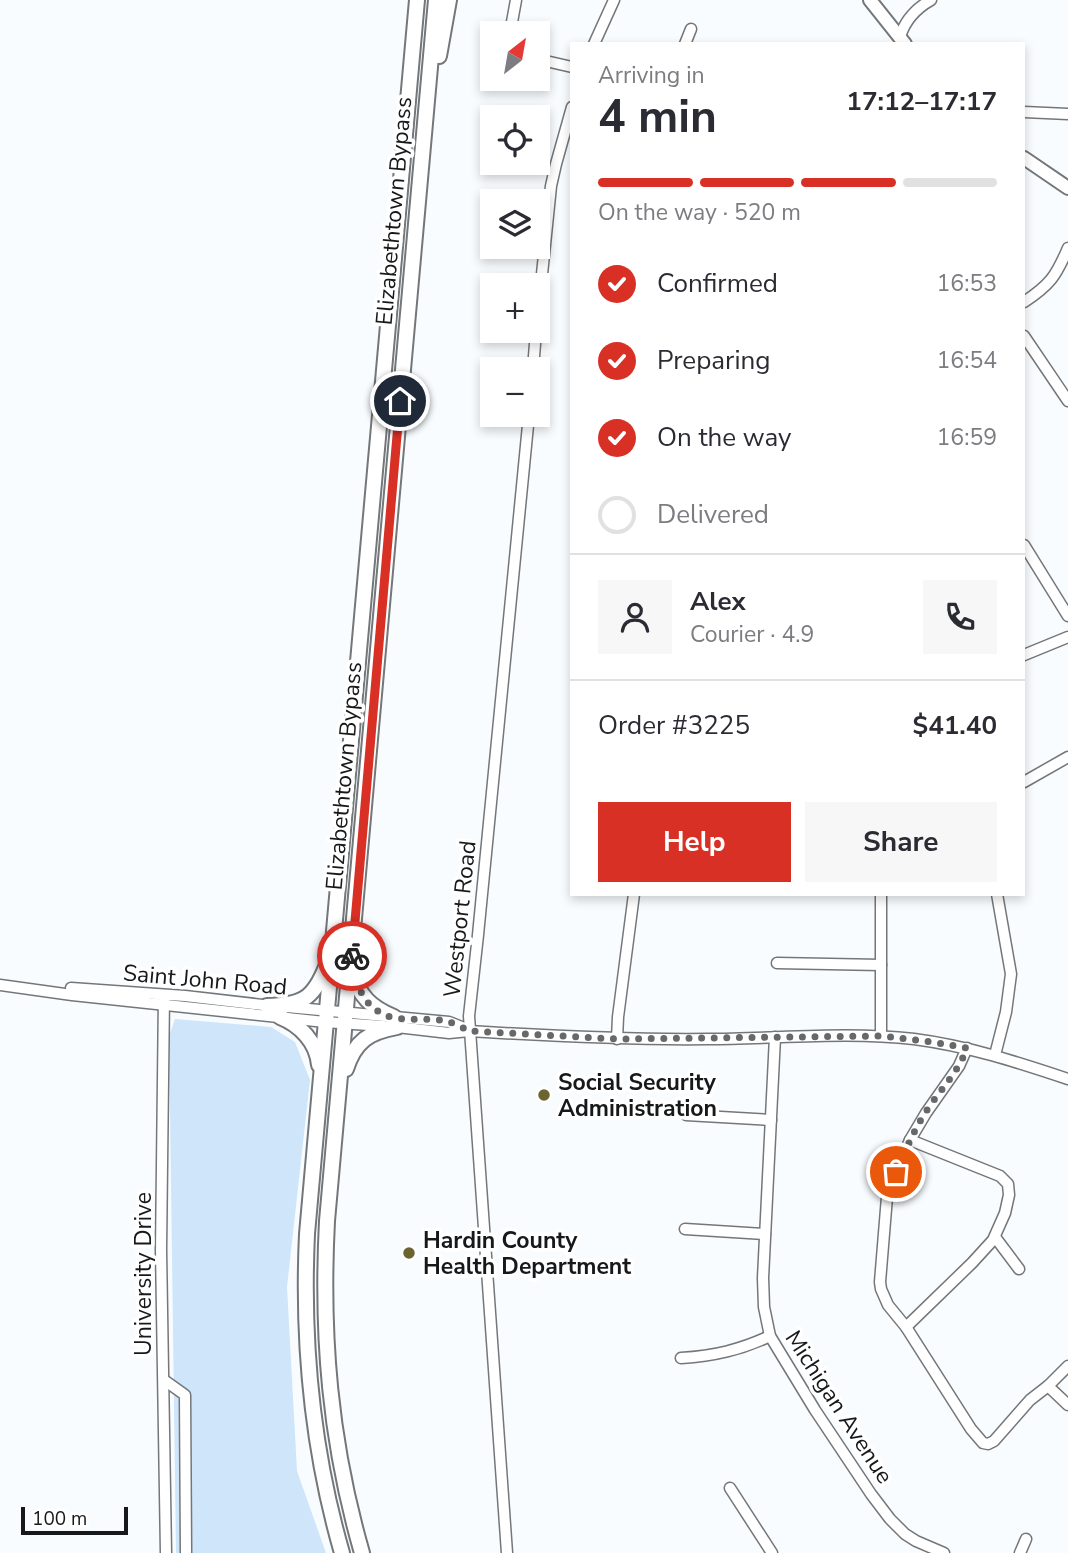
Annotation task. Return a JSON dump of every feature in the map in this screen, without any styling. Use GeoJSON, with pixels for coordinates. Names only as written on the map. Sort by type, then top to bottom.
{"type":"FeatureCollection","features":[{"type":"Feature","properties":{"kind":"highway"},"geometry":{"type":"LineString","coordinates":[[402,166],[410,0]]}},
{"type":"Feature","properties":{"kind":"highway","name":"Elizabethtown Bypass"},"geometry":{"type":"LineString","coordinates":[[342,1553],[327,1493],[310,1389],[306,1337],[307,1234],[417,0]]}},
{"type":"Feature","properties":{"kind":"highway","name":"Elizabethtown Bypass"},"geometry":{"type":"LineString","coordinates":[[362,1553],[349,1504],[332,1415],[326,1340],[325,1256],[436,0]]}},
{"type":"Feature","properties":{"kind":"highway"},"geometry":{"type":"LineString","coordinates":[[425,133],[449,0]]}},
{"type":"Feature","properties":{"kind":"highway"},"geometry":{"type":"LineString","coordinates":[[267,1006],[291,1004],[309,995],[322,978],[332,949]]}},
{"type":"Feature","properties":{"kind":"highway"},"geometry":{"type":"LineString","coordinates":[[338,1101],[346,1066],[356,1046],[396,1022],[374,1008],[360,993],[351,950]]}},
{"type":"Feature","properties":{"kind":"highway"},"geometry":{"type":"LineString","coordinates":[[280,1017],[303,1031],[314,1048],[318,1058],[319,1098]]}},
{"type":"Feature","properties":{"kind":"main road"},"geometry":{"type":"LineString","coordinates":[[870,0],[902,40]]}},
{"type":"Feature","properties":{"kind":"main road"},"geometry":{"type":"LineString","coordinates":[[1025,159],[1068,188]]}},
{"type":"Feature","properties":{"kind":"street"},"geometry":{"type":"LineString","coordinates":[[512,21],[516,0]]}},
{"type":"Feature","properties":{"kind":"street"},"geometry":{"type":"LineString","coordinates":[[595,42],[614,0]]}},
{"type":"Feature","properties":{"kind":"street"},"geometry":{"type":"LineString","coordinates":[[902,40],[904,23],[931,0]]}},
{"type":"Feature","properties":{"kind":"street"},"geometry":{"type":"LineString","coordinates":[[686,42],[691,29]]}},
{"type":"Feature","properties":{"kind":"street"},"geometry":{"type":"LineString","coordinates":[[550,63],[570,67]]}},
{"type":"Feature","properties":{"kind":"street"},"geometry":{"type":"LineString","coordinates":[[1025,111],[1068,114]]}},
{"type":"Feature","properties":{"kind":"street"},"geometry":{"type":"LineString","coordinates":[[542,273],[551,186],[570,114]]}},
{"type":"Feature","properties":{"kind":"street"},"geometry":{"type":"LineString","coordinates":[[1025,301],[1051,281],[1068,248]]}},
{"type":"Feature","properties":{"kind":"street"},"geometry":{"type":"LineString","coordinates":[[1025,337],[1068,401]]}},
{"type":"Feature","properties":{"kind":"street","name":"Westport Road"},"geometry":{"type":"LineString","coordinates":[[507,1553],[469,1016],[527,427]]}},
{"type":"Feature","properties":{"kind":"street"},"geometry":{"type":"LineString","coordinates":[[1025,547],[1068,616]]}},
{"type":"Feature","properties":{"kind":"street"},"geometry":{"type":"LineString","coordinates":[[1025,655],[1068,637]]}},
{"type":"Feature","properties":{"kind":"street"},"geometry":{"type":"LineString","coordinates":[[1025,781],[1068,757]]}},
{"type":"Feature","properties":{"kind":"street"},"geometry":{"type":"LineString","coordinates":[[617,1039],[634,896]]}},
{"type":"Feature","properties":{"kind":"street"},"geometry":{"type":"LineString","coordinates":[[881,896],[881,1036]]}},
{"type":"Feature","properties":{"kind":"street"},"geometry":{"type":"LineString","coordinates":[[995,1055],[1006,1012],[1011,974],[997,896]]}},
{"type":"Feature","properties":{"kind":"street"},"geometry":{"type":"LineString","coordinates":[[778,963],[881,965]]}},
{"type":"Feature","properties":{"kind":"street","name":"Saint John Road"},"geometry":{"type":"LineString","coordinates":[[0,985],[72,988],[280,1017],[449,1022],[469,1031],[617,1039],[881,1036],[967,1048],[1068,1078]]}},
{"type":"Feature","properties":{"kind":"street","name":"Saint John Road"},"geometry":{"type":"LineString","coordinates":[[164,1000],[185,996],[267,1006],[326,1017]]}},
{"type":"Feature","properties":{"kind":"street","name":"University Drive"},"geometry":{"type":"LineString","coordinates":[[164,1000],[161,1250],[166,1553]]}},
{"type":"Feature","properties":{"kind":"street","name":"Michigan Avenue"},"geometry":{"type":"LineString","coordinates":[[775,1037],[765,1234],[764,1307],[770,1336],[815,1409],[890,1519],[924,1550],[944,1553]]}},
{"type":"Feature","properties":{"kind":"street"},"geometry":{"type":"LineString","coordinates":[[967,1048],[959,1066],[910,1140],[887,1197],[881,1289],[887,1305],[906,1327],[971,1429],[983,1443],[994,1441],[1030,1400],[1068,1366]]}},
{"type":"Feature","properties":{"kind":"street"},"geometry":{"type":"LineString","coordinates":[[686,1115],[771,1120]]}},
{"type":"Feature","properties":{"kind":"street"},"geometry":{"type":"LineString","coordinates":[[906,1327],[995,1237],[1009,1195],[1005,1180],[989,1171],[910,1140]]}},
{"type":"Feature","properties":{"kind":"street"},"geometry":{"type":"LineString","coordinates":[[684,1229],[765,1234]]}},
{"type":"Feature","properties":{"kind":"street"},"geometry":{"type":"LineString","coordinates":[[995,1237],[1019,1269]]}},
{"type":"Feature","properties":{"kind":"street"},"geometry":{"type":"LineString","coordinates":[[681,1358],[719,1355],[770,1336]]}},
{"type":"Feature","properties":{"kind":"street"},"geometry":{"type":"LineString","coordinates":[[164,1380],[185,1395],[186,1553]]}},
{"type":"Feature","properties":{"kind":"street"},"geometry":{"type":"LineString","coordinates":[[1048,1386],[1068,1405]]}},
{"type":"Feature","properties":{"kind":"street"},"geometry":{"type":"LineString","coordinates":[[730,1488],[772,1553]]}},
{"type":"Feature","properties":{"kind":"street"},"geometry":{"type":"LineString","coordinates":[[1020,1553],[1026,1539]]}},
{"type":"Feature","properties":{"kind":"shaded area"},"geometry":{"type":"Polygon","coordinates":[[[175,1019],[271,1027],[295,1042],[310,1080],[287,1287],[297,1471],[326,1553],[176,1553],[169,1036],[175,1019]]]}},
{"type":"Feature","properties":{"kind":"way so far"},"geometry":{"type":"LineString","coordinates":[[352,956],[356,984],[366,1001],[374,1008],[394,1017],[449,1022],[469,1031],[599,1039],[881,1036],[967,1048],[959,1066],[910,1140],[896,1172]]}},
{"type":"Feature","properties":{"kind":"place","name":"Social Security Administration"},"geometry":{"type":"Point","coordinates":[544,1095]}},
{"type":"Feature","properties":{"kind":"place","name":"Hardin County Health Department"},"geometry":{"type":"Point","coordinates":[409,1253]}},
{"type":"Feature","properties":{"kind":"route"},"geometry":{"type":"LineString","coordinates":[[352,956],[400,401]]}}]}
